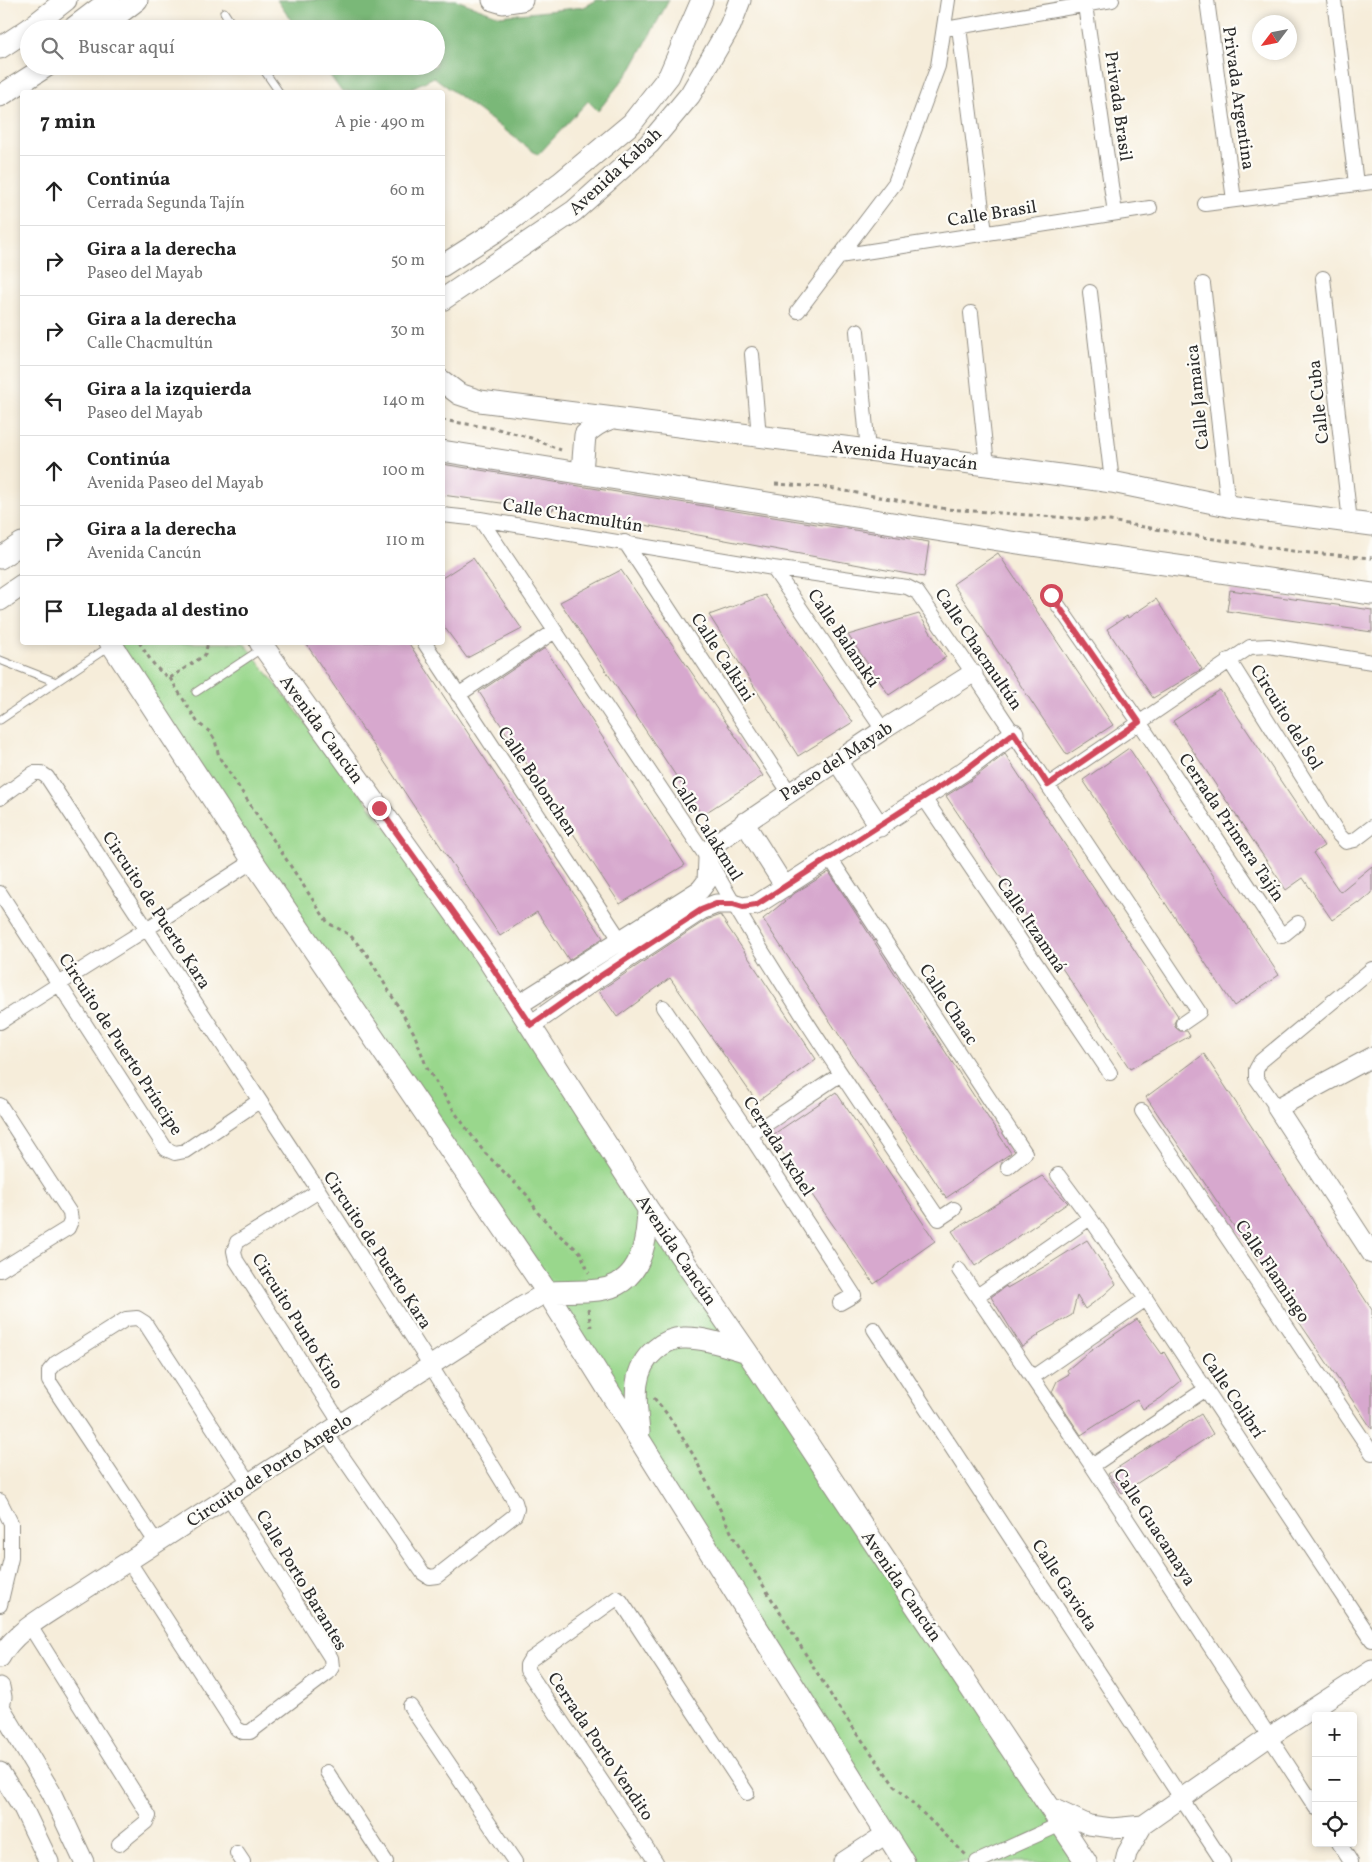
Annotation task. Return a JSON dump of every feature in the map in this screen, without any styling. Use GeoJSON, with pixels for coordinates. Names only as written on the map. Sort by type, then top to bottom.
{"type":"FeatureCollection","features":[{"type":"Feature","properties":{"kind":"main road"},"geometry":{"type":"LineString","coordinates":[[40,20],[66,0]]}},
{"type":"Feature","properties":{"kind":"main road"},"geometry":{"type":"LineString","coordinates":[[84,20],[110,0]]}},
{"type":"Feature","properties":{"kind":"main road"},"geometry":{"type":"LineString","coordinates":[[111,20],[137,0]]}},
{"type":"Feature","properties":{"kind":"main road"},"geometry":{"type":"LineString","coordinates":[[493,0],[503,3],[522,0]]}},
{"type":"Feature","properties":{"kind":"main road","name":"Avenida Kabah"},"geometry":{"type":"LineString","coordinates":[[445,264],[495,232],[560,183],[632,123],[669,76],[702,0]]}},
{"type":"Feature","properties":{"kind":"main road","name":"Avenida Kabah"},"geometry":{"type":"LineString","coordinates":[[445,297],[574,211],[649,144],[690,95],[730,26],[740,0]]}},
{"type":"Feature","properties":{"kind":"main road"},"geometry":{"type":"LineString","coordinates":[[0,48],[20,35]]}},
{"type":"Feature","properties":{"kind":"main road"},"geometry":{"type":"LineString","coordinates":[[0,84],[20,69]]}},
{"type":"Feature","properties":{"kind":"main road"},"geometry":{"type":"LineString","coordinates":[[0,96],[33,75]]}},
{"type":"Feature","properties":{"kind":"main road"},"geometry":{"type":"LineString","coordinates":[[445,295],[495,232]]}},
{"type":"Feature","properties":{"kind":"main road","name":"Avenida Huayacán"},"geometry":{"type":"LineString","coordinates":[[445,383],[459,394],[480,401],[1112,482],[1228,506],[1372,525]]}},
{"type":"Feature","properties":{"kind":"main road"},"geometry":{"type":"LineString","coordinates":[[583,463],[585,435],[602,421],[612,418]]}},
{"type":"Feature","properties":{"kind":"main road"},"geometry":{"type":"LineString","coordinates":[[445,451],[583,463],[1011,542],[1372,594]]}},
{"type":"Feature","properties":{"kind":"main road"},"geometry":{"type":"LineString","coordinates":[[0,558],[20,544]]}},
{"type":"Feature","properties":{"kind":"main road"},"geometry":{"type":"LineString","coordinates":[[112,645],[253,861],[547,1292],[886,1834],[900,1860]]}},
{"type":"Feature","properties":{"kind":"main road","name":"Avenida Cancún"},"geometry":{"type":"LineString","coordinates":[[261,645],[485,956],[648,1209],[747,1352],[1086,1862]]}},
{"type":"Feature","properties":{"kind":"main road"},"geometry":{"type":"LineString","coordinates":[[547,1292],[599,1290],[618,1284],[626,1278],[639,1262],[643,1252],[647,1235],[648,1209]]}},
{"type":"Feature","properties":{"kind":"main road"},"geometry":{"type":"LineString","coordinates":[[640,1439],[636,1393],[637,1379],[645,1360],[654,1350],[673,1340],[689,1338],[747,1352]]}},
{"type":"Feature","properties":{"kind":"street"},"geometry":{"type":"LineString","coordinates":[[798,311],[895,183],[938,66],[948,0]]}},
{"type":"Feature","properties":{"kind":"street"},"geometry":{"type":"LineString","coordinates":[[943,30],[1112,0]]}},
{"type":"Feature","properties":{"kind":"street","name":"Privada Argentina"},"geometry":{"type":"LineString","coordinates":[[1207,0],[1234,200]]}},
{"type":"Feature","properties":{"kind":"street"},"geometry":{"type":"LineString","coordinates":[[1334,0],[1356,184]]}},
{"type":"Feature","properties":{"kind":"street","name":"Privada Brasil"},"geometry":{"type":"LineString","coordinates":[[1085,5],[1115,213]]}},
{"type":"Feature","properties":{"kind":"street"},"geometry":{"type":"LineString","coordinates":[[959,27],[985,233]]}},
{"type":"Feature","properties":{"kind":"street"},"geometry":{"type":"LineString","coordinates":[[1205,204],[1372,182]]}},
{"type":"Feature","properties":{"kind":"street","name":"Calle Brasil"},"geometry":{"type":"LineString","coordinates":[[839,256],[1150,208]]}},
{"type":"Feature","properties":{"kind":"street","name":"Calle Cuba"},"geometry":{"type":"LineString","coordinates":[[1322,278],[1350,522]]}},
{"type":"Feature","properties":{"kind":"street","name":"Calle Jamaica"},"geometry":{"type":"LineString","coordinates":[[1203,284],[1228,506]]}},
{"type":"Feature","properties":{"kind":"street"},"geometry":{"type":"LineString","coordinates":[[1090,292],[1112,482]]}},
{"type":"Feature","properties":{"kind":"street"},"geometry":{"type":"LineString","coordinates":[[971,313],[988,465]]}},
{"type":"Feature","properties":{"kind":"street"},"geometry":{"type":"LineString","coordinates":[[857,331],[868,451]]}},
{"type":"Feature","properties":{"kind":"street"},"geometry":{"type":"LineString","coordinates":[[752,354],[760,437]]}},
{"type":"Feature","properties":{"kind":"street","name":"Calle Chacmultún"},"geometry":{"type":"LineString","coordinates":[[445,515],[480,518],[773,568],[912,589],[917,592],[974,673],[1199,1012],[1182,1023]]}},
{"type":"Feature","properties":{"kind":"street","name":"Calle Calakmul"},"geometry":{"type":"LineString","coordinates":[[480,518],[708,859],[733,904],[841,1074],[939,1219],[954,1209]]}},
{"type":"Feature","properties":{"kind":"street","name":"Calle Calkini"},"geometry":{"type":"LineString","coordinates":[[625,542],[789,792]]}},
{"type":"Feature","properties":{"kind":"street","name":"Calle Balamkú"},"geometry":{"type":"LineString","coordinates":[[773,568],[883,730]]}},
{"type":"Feature","properties":{"kind":"street"},"geometry":{"type":"LineString","coordinates":[[1051,595],[1139,722]]}},
{"type":"Feature","properties":{"kind":"street"},"geometry":{"type":"LineString","coordinates":[[458,695],[555,631]]}},
{"type":"Feature","properties":{"kind":"street","name":"Calle Bolonchen"},"geometry":{"type":"LineString","coordinates":[[426,645],[622,941]]}},
{"type":"Feature","properties":{"kind":"street","name":"Circuito del Sol"},"geometry":{"type":"LineString","coordinates":[[1372,662],[1269,646],[1250,647],[1229,660],[1339,835],[1346,842],[1355,840],[1372,827]]}},
{"type":"Feature","properties":{"kind":"street"},"geometry":{"type":"LineString","coordinates":[[1048,785],[1229,660]]}},
{"type":"Feature","properties":{"kind":"street","name":"Paseo del Mayab"},"geometry":{"type":"LineString","coordinates":[[708,859],[712,847],[744,822],[883,730],[974,673]]}},
{"type":"Feature","properties":{"kind":"street","name":"Cerrada Primera Tajín"},"geometry":{"type":"LineString","coordinates":[[1139,722],[1282,936],[1298,923]]}},
{"type":"Feature","properties":{"kind":"street"},"geometry":{"type":"LineString","coordinates":[[531,1025],[599,977],[701,910],[716,904],[733,904],[743,907],[756,905],[924,798],[964,771],[1014,733]]}},
{"type":"Feature","properties":{"kind":"street"},"geometry":{"type":"LineString","coordinates":[[837,761],[880,827]]}},
{"type":"Feature","properties":{"kind":"street","name":"Circuito de Puerto Kara"},"geometry":{"type":"LineString","coordinates":[[0,798],[34,774],[41,773],[47,777],[319,1191],[431,1366],[515,1502],[517,1509],[515,1515],[437,1576],[429,1577],[423,1573],[333,1429]]}},
{"type":"Feature","properties":{"kind":"street","name":"Calle Itzamná"},"geometry":{"type":"LineString","coordinates":[[924,798],[1110,1073]]}},
{"type":"Feature","properties":{"kind":"street"},"geometry":{"type":"LineString","coordinates":[[744,822],[784,887]]}},
{"type":"Feature","properties":{"kind":"street","name":"Calle Chaac"},"geometry":{"type":"LineString","coordinates":[[830,858],[1025,1153],[1008,1166]]}},
{"type":"Feature","properties":{"kind":"street"},"geometry":{"type":"LineString","coordinates":[[518,1006],[700,890],[707,881],[708,859]]}},
{"type":"Feature","properties":{"kind":"street"},"geometry":{"type":"LineString","coordinates":[[0,1022],[58,984],[148,930],[253,861]]}},
{"type":"Feature","properties":{"kind":"street","name":"Circuito de Puerto Príncipe"},"geometry":{"type":"LineString","coordinates":[[0,893],[166,1149],[175,1154],[185,1151],[259,1101]]}},
{"type":"Feature","properties":{"kind":"street"},"geometry":{"type":"LineString","coordinates":[[1372,970],[1262,1061],[1256,1070],[1256,1078],[1372,1254]]}},
{"type":"Feature","properties":{"kind":"street","name":"Cerrada Ixchel"},"geometry":{"type":"LineString","coordinates":[[663,1007],[750,1135],[854,1295],[840,1303]]}},
{"type":"Feature","properties":{"kind":"street"},"geometry":{"type":"LineString","coordinates":[[1277,1108],[1372,1057]]}},
{"type":"Feature","properties":{"kind":"street"},"geometry":{"type":"LineString","coordinates":[[750,1135],[841,1074]]}},
{"type":"Feature","properties":{"kind":"street"},"geometry":{"type":"LineString","coordinates":[[0,1105],[70,1213],[71,1221],[68,1228],[0,1270]]}},
{"type":"Feature","properties":{"kind":"street","name":"Calle Flamingo"},"geometry":{"type":"LineString","coordinates":[[1142,1111],[1372,1453]]}},
{"type":"Feature","properties":{"kind":"street","name":"Calle Colibrí"},"geometry":{"type":"LineString","coordinates":[[1058,1175],[1146,1299],[1372,1640]]}},
{"type":"Feature","properties":{"kind":"street","name":"Circuito Punto Kino"},"geometry":{"type":"LineString","coordinates":[[319,1191],[237,1242],[234,1251],[236,1260],[333,1429]]}},
{"type":"Feature","properties":{"kind":"street"},"geometry":{"type":"LineString","coordinates":[[977,1296],[1090,1218]]}},
{"type":"Feature","properties":{"kind":"street","name":"Calle Guacamaya"},"geometry":{"type":"LineString","coordinates":[[958,1270],[1033,1376],[1312,1802]]}},
{"type":"Feature","properties":{"kind":"street","name":"Circuito de Porto Angelo"},"geometry":{"type":"LineString","coordinates":[[0,1658],[6,1646],[30,1626],[128,1560],[520,1307],[547,1292]]}},
{"type":"Feature","properties":{"kind":"street"},"geometry":{"type":"LineString","coordinates":[[1033,1376],[1146,1299]]}},
{"type":"Feature","properties":{"kind":"street"},"geometry":{"type":"LineString","coordinates":[[156,1542],[49,1381],[49,1371],[63,1358],[126,1319],[137,1318],[145,1323],[249,1483]]}},
{"type":"Feature","properties":{"kind":"street","name":"Calle Gaviota"},"geometry":{"type":"LineString","coordinates":[[874,1330],[1223,1862]]}},
{"type":"Feature","properties":{"kind":"street"},"geometry":{"type":"LineString","coordinates":[[1092,1466],[1206,1388]]}},
{"type":"Feature","properties":{"kind":"street","name":"Calle Porto Barantes"},"geometry":{"type":"LineString","coordinates":[[128,1560],[237,1729],[243,1732],[250,1732],[328,1674],[332,1666],[331,1658],[228,1496]]}},
{"type":"Feature","properties":{"kind":"street"},"geometry":{"type":"LineString","coordinates":[[0,1500],[11,1523],[10,1558],[0,1605]]}},
{"type":"Feature","properties":{"kind":"street","name":"Cerrada Porto Vendito"},"geometry":{"type":"LineString","coordinates":[[656,1862],[528,1670],[527,1665],[530,1660],[617,1598],[621,1601],[747,1793]]}},
{"type":"Feature","properties":{"kind":"street"},"geometry":{"type":"LineString","coordinates":[[30,1626],[149,1816],[146,1822],[120,1844]]}},
{"type":"Feature","properties":{"kind":"street"},"geometry":{"type":"LineString","coordinates":[[1125,1862],[1127,1853],[1143,1825],[1269,1737],[1372,1670]]}},
{"type":"Feature","properties":{"kind":"street"},"geometry":{"type":"LineString","coordinates":[[0,1687],[2,1697],[0,1707],[51,1792],[84,1862]]}},
{"type":"Feature","properties":{"kind":"street"},"geometry":{"type":"LineString","coordinates":[[410,1706],[515,1862]]}},
{"type":"Feature","properties":{"kind":"street"},"geometry":{"type":"LineString","coordinates":[[0,1772],[23,1808],[49,1862]]}},
{"type":"Feature","properties":{"kind":"street"},"geometry":{"type":"LineString","coordinates":[[327,1772],[386,1862]]}},
{"type":"Feature","properties":{"kind":"street"},"geometry":{"type":"LineString","coordinates":[[23,1808],[51,1792]]}},
{"type":"Feature","properties":{"kind":"street"},"geometry":{"type":"LineString","coordinates":[[977,1862],[1055,1815],[1089,1825],[1112,1828],[1143,1825]]}},
{"type":"Feature","properties":{"kind":"street"},"geometry":{"type":"LineString","coordinates":[[843,1862],[886,1834]]}},
{"type":"Feature","properties":{"kind":"street"},"geometry":{"type":"LineString","coordinates":[[1342,1847],[1351,1862]]}},
{"type":"Feature","properties":{"kind":"lane"},"geometry":{"type":"LineString","coordinates":[[224,12],[230,20]]}},
{"type":"Feature","properties":{"kind":"lane"},"geometry":{"type":"LineString","coordinates":[[267,75],[278,90]]}},
{"type":"Feature","properties":{"kind":"lane"},"geometry":{"type":"LineString","coordinates":[[0,720],[108,645]]}},
{"type":"Feature","properties":{"kind":"lane"},"geometry":{"type":"LineString","coordinates":[[196,692],[261,645]]}},
{"type":"Feature","properties":{"kind":"lane"},"geometry":{"type":"LineString","coordinates":[[0,660],[56,682]]}},
{"type":"Feature","properties":{"kind":"path"},"geometry":{"type":"LineString","coordinates":[[445,420],[498,429],[531,438],[564,452],[583,463]]}},
{"type":"Feature","properties":{"kind":"path"},"geometry":{"type":"LineString","coordinates":[[768,484],[823,487],[947,509],[1110,520],[1299,552],[1372,558]]}},
{"type":"Feature","properties":{"kind":"path"},"geometry":{"type":"LineString","coordinates":[[141,645],[162,674],[170,678],[205,654],[207,645]]}},
{"type":"Feature","properties":{"kind":"green space"},"geometry":{"type":"Polygon","coordinates":[[[277,0],[456,0],[500,16],[584,7],[597,0],[669,0],[632,68],[598,111],[588,101],[538,155],[434,77],[407,90],[341,90],[330,75],[445,75],[445,20],[291,20],[277,0]]]}},
{"type":"Feature","properties":{"kind":"green space"},"geometry":{"type":"Polygon","coordinates":[[[112,645],[246,645],[485,955],[1086,1862],[905,1862],[528,1263],[112,645]]]}},
{"type":"Feature","properties":{"kind":"building"},"geometry":{"type":"Polygon","coordinates":[[[445,464],[929,542],[924,577],[553,508],[553,510],[445,495],[445,464]]]}},
{"type":"Feature","properties":{"kind":"building"},"geometry":{"type":"Polygon","coordinates":[[[998,553],[1113,725],[1067,755],[953,584],[998,553]]]}},
{"type":"Feature","properties":{"kind":"building"},"geometry":{"type":"Polygon","coordinates":[[[473,558],[522,629],[467,658],[445,628],[445,576],[473,558]]]}},
{"type":"Feature","properties":{"kind":"building"},"geometry":{"type":"Polygon","coordinates":[[[621,570],[763,776],[702,815],[560,602],[621,570]]]}},
{"type":"Feature","properties":{"kind":"building"},"geometry":{"type":"Polygon","coordinates":[[[1230,590],[1372,610],[1372,632],[1227,611],[1230,590]]]}},
{"type":"Feature","properties":{"kind":"building"},"geometry":{"type":"Polygon","coordinates":[[[765,595],[853,722],[798,756],[709,615],[765,595]]]}},
{"type":"Feature","properties":{"kind":"building"},"geometry":{"type":"Polygon","coordinates":[[[1156,599],[1202,669],[1153,698],[1107,629],[1127,616],[1128,618],[1156,599]]]}},
{"type":"Feature","properties":{"kind":"building"},"geometry":{"type":"Polygon","coordinates":[[[919,614],[946,657],[889,695],[848,635],[919,614]]]}},
{"type":"Feature","properties":{"kind":"building"},"geometry":{"type":"Polygon","coordinates":[[[307,645],[410,645],[603,938],[569,960],[537,912],[500,936],[307,645]]]}},
{"type":"Feature","properties":{"kind":"building"},"geometry":{"type":"Polygon","coordinates":[[[545,648],[685,865],[620,904],[479,692],[545,648]]]}},
{"type":"Feature","properties":{"kind":"building"},"geometry":{"type":"Polygon","coordinates":[[[1220,690],[1324,846],[1313,853],[1340,892],[1372,866],[1372,893],[1359,904],[1358,902],[1332,920],[1303,878],[1286,890],[1173,721],[1220,690]]]}},
{"type":"Feature","properties":{"kind":"building"},"geometry":{"type":"Polygon","coordinates":[[[1129,748],[1279,975],[1234,1006],[1083,780],[1129,748]]]}},
{"type":"Feature","properties":{"kind":"building"},"geometry":{"type":"Polygon","coordinates":[[[1005,754],[1178,1016],[1174,1023],[1176,1028],[1180,1031],[1187,1031],[1190,1036],[1130,1069],[946,796],[1005,754]]]}},
{"type":"Feature","properties":{"kind":"building"},"geometry":{"type":"Polygon","coordinates":[[[829,872],[1011,1153],[946,1198],[763,919],[795,893],[829,872]]]}},
{"type":"Feature","properties":{"kind":"building"},"geometry":{"type":"Polygon","coordinates":[[[720,915],[816,1059],[757,1102],[670,978],[617,1017],[599,991],[706,920],[720,915]]]}},
{"type":"Feature","properties":{"kind":"building"},"geometry":{"type":"Polygon","coordinates":[[[1204,1054],[1372,1310],[1372,1429],[1146,1097],[1204,1054]]]}},
{"type":"Feature","properties":{"kind":"building"},"geometry":{"type":"Polygon","coordinates":[[[836,1092],[935,1241],[874,1284],[771,1136],[836,1092]]]}},
{"type":"Feature","properties":{"kind":"building"},"geometry":{"type":"Polygon","coordinates":[[[1042,1176],[1068,1203],[975,1266],[952,1231],[1042,1176]]]}},
{"type":"Feature","properties":{"kind":"building"},"geometry":{"type":"Polygon","coordinates":[[[1087,1240],[1116,1284],[1085,1309],[1077,1296],[1072,1315],[1038,1334],[1022,1347],[991,1297],[1006,1286],[1007,1288],[1087,1240]]]}},
{"type":"Feature","properties":{"kind":"building"},"geometry":{"type":"Polygon","coordinates":[[[1137,1319],[1162,1354],[1164,1352],[1181,1381],[1161,1398],[1143,1409],[1137,1399],[1081,1435],[1052,1392],[1057,1381],[1069,1374],[1067,1370],[1086,1354],[1137,1319]]]}},
{"type":"Feature","properties":{"kind":"building"},"geometry":{"type":"Polygon","coordinates":[[[1201,1414],[1213,1434],[1122,1493],[1108,1474],[1201,1414]]]}},
{"type":"Feature","properties":{"kind":"route"},"geometry":{"type":"LineString","coordinates":[[379,808],[485,956],[531,1025],[599,977],[701,910],[716,904],[733,904],[743,907],[756,905],[880,827],[964,771],[1014,733],[1048,785],[1139,722],[1051,595]]}}]}
